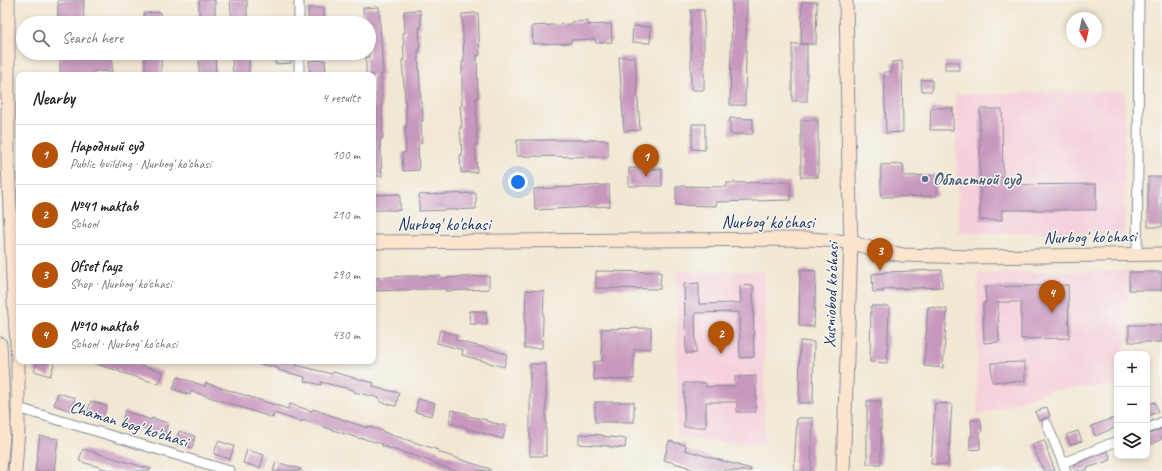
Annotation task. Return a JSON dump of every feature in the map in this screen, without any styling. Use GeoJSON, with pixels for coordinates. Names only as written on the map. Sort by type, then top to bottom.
{"type":"FeatureCollection","features":[{"type":"Feature","properties":{"kind":"street"},"geometry":{"type":"LineString","coordinates":[[8,0],[8,163],[10,243],[16,330]]}},
{"type":"Feature","properties":{"kind":"street"},"geometry":{"type":"LineString","coordinates":[[299,16],[300,0]]}},
{"type":"Feature","properties":{"kind":"street","name":"Xusniobod ko'chasi"},"geometry":{"type":"LineString","coordinates":[[843,471],[851,242],[848,177],[846,0]]}},
{"type":"Feature","properties":{"kind":"street"},"geometry":{"type":"LineString","coordinates":[[1136,255],[1139,0]]}},
{"type":"Feature","properties":{"kind":"street"},"geometry":{"type":"LineString","coordinates":[[299,60],[299,72]]}},
{"type":"Feature","properties":{"kind":"street","name":"Nurbog' ko'chasi"},"geometry":{"type":"LineString","coordinates":[[376,242],[810,239],[851,242],[875,250],[903,255],[972,257],[1162,254]]}},
{"type":"Feature","properties":{"kind":"street"},"geometry":{"type":"LineString","coordinates":[[14,301],[16,296]]}},
{"type":"Feature","properties":{"kind":"street"},"geometry":{"type":"LineString","coordinates":[[0,344],[4,424],[0,470]]}},
{"type":"Feature","properties":{"kind":"street"},"geometry":{"type":"LineString","coordinates":[[15,471],[18,429],[18,364]]}},
{"type":"Feature","properties":{"kind":"street","name":"Chaman bog' ko'chasi"},"geometry":{"type":"LineString","coordinates":[[18,408],[230,471]]}},
{"type":"Feature","properties":{"kind":"street"},"geometry":{"type":"LineString","coordinates":[[1150,428],[1162,422]]}},
{"type":"Feature","properties":{"kind":"street"},"geometry":{"type":"LineString","coordinates":[[1046,424],[1064,467],[1114,442]]}},
{"type":"Feature","properties":{"kind":"shaded area"},"geometry":{"type":"Polygon","coordinates":[[[1125,91],[1124,233],[959,233],[955,94],[1125,91]]]}},
{"type":"Feature","properties":{"kind":"shaded area"},"geometry":{"type":"Polygon","coordinates":[[[677,271],[765,271],[764,445],[691,440],[677,436],[677,271]]]}},
{"type":"Feature","properties":{"kind":"shaded area"},"geometry":{"type":"Polygon","coordinates":[[[1128,271],[1125,351],[1114,351],[1114,386],[1051,390],[977,416],[978,273],[1128,271]]]}},
{"type":"Feature","properties":{"kind":"building"},"geometry":{"type":"Polygon","coordinates":[[[58,0],[84,0],[83,16],[58,16],[58,0]]]}},
{"type":"Feature","properties":{"kind":"building"},"geometry":{"type":"Polygon","coordinates":[[[199,0],[215,0],[215,16],[199,16],[199,0]]]}},
{"type":"Feature","properties":{"kind":"building"},"geometry":{"type":"Polygon","coordinates":[[[230,0],[247,0],[247,16],[231,16],[230,0]]]}},
{"type":"Feature","properties":{"kind":"building"},"geometry":{"type":"Polygon","coordinates":[[[732,0],[747,0],[745,105],[730,105],[732,0]]]}},
{"type":"Feature","properties":{"kind":"building"},"geometry":{"type":"Polygon","coordinates":[[[802,2],[817,2],[816,44],[801,44],[802,2]]]}},
{"type":"Feature","properties":{"kind":"building"},"geometry":{"type":"Polygon","coordinates":[[[379,7],[383,74],[381,74],[383,138],[380,138],[382,176],[376,176],[376,72],[366,72],[366,60],[376,60],[376,16],[364,16],[363,8],[379,7]]]}},
{"type":"Feature","properties":{"kind":"building"},"geometry":{"type":"Polygon","coordinates":[[[308,8],[324,8],[324,16],[308,16],[308,8]]]}},
{"type":"Feature","properties":{"kind":"building"},"geometry":{"type":"Polygon","coordinates":[[[420,10],[420,51],[418,51],[423,121],[421,121],[422,143],[418,144],[419,170],[403,171],[402,153],[406,152],[405,126],[407,126],[402,60],[404,60],[404,11],[420,10]]]}},
{"type":"Feature","properties":{"kind":"building"},"geometry":{"type":"Polygon","coordinates":[[[691,10],[704,10],[704,90],[691,90],[691,10]]]}},
{"type":"Feature","properties":{"kind":"building"},"geometry":{"type":"Polygon","coordinates":[[[160,12],[160,16],[144,16],[144,13],[160,12]]]}},
{"type":"Feature","properties":{"kind":"building"},"geometry":{"type":"Polygon","coordinates":[[[478,13],[480,55],[477,55],[477,145],[475,145],[477,172],[461,173],[460,155],[462,155],[460,127],[462,127],[460,106],[462,106],[462,62],[464,62],[462,14],[478,13]]]}},
{"type":"Feature","properties":{"kind":"building"},"geometry":{"type":"Polygon","coordinates":[[[588,21],[588,25],[611,24],[612,42],[596,43],[595,39],[571,40],[571,43],[533,44],[532,26],[572,24],[572,22],[588,21]]]}},
{"type":"Feature","properties":{"kind":"building"},"geometry":{"type":"Polygon","coordinates":[[[633,26],[651,27],[650,43],[632,42],[633,26]]]}},
{"type":"Feature","properties":{"kind":"building"},"geometry":{"type":"Polygon","coordinates":[[[792,44],[807,44],[807,101],[792,101],[792,44]]]}},
{"type":"Feature","properties":{"kind":"building"},"geometry":{"type":"Polygon","coordinates":[[[619,57],[635,57],[640,130],[624,131],[619,57]]]}},
{"type":"Feature","properties":{"kind":"building"},"geometry":{"type":"Polygon","coordinates":[[[60,60],[112,60],[112,72],[60,72],[60,60]]]}},
{"type":"Feature","properties":{"kind":"building"},"geometry":{"type":"Polygon","coordinates":[[[145,60],[161,60],[161,72],[145,72],[145,60]]]}},
{"type":"Feature","properties":{"kind":"building"},"geometry":{"type":"Polygon","coordinates":[[[199,60],[215,60],[216,72],[199,72],[199,60]]]}},
{"type":"Feature","properties":{"kind":"building"},"geometry":{"type":"Polygon","coordinates":[[[232,60],[249,60],[249,72],[233,72],[232,60]]]}},
{"type":"Feature","properties":{"kind":"building"},"geometry":{"type":"Polygon","coordinates":[[[275,60],[291,60],[291,63],[275,64],[275,60]]]}},
{"type":"Feature","properties":{"kind":"building"},"geometry":{"type":"Polygon","coordinates":[[[325,60],[326,72],[310,72],[309,61],[325,60]]]}},
{"type":"Feature","properties":{"kind":"building"},"geometry":{"type":"Polygon","coordinates":[[[902,61],[903,132],[886,133],[884,72],[892,72],[892,62],[902,61]]]}},
{"type":"Feature","properties":{"kind":"building"},"geometry":{"type":"Polygon","coordinates":[[[945,62],[959,62],[959,70],[945,70],[945,62]]]}},
{"type":"Feature","properties":{"kind":"building"},"geometry":{"type":"Polygon","coordinates":[[[921,80],[932,80],[932,91],[922,91],[921,80]]]}},
{"type":"Feature","properties":{"kind":"building"},"geometry":{"type":"Polygon","coordinates":[[[931,108],[953,108],[953,130],[930,130],[931,108]]]}},
{"type":"Feature","properties":{"kind":"building"},"geometry":{"type":"Polygon","coordinates":[[[980,109],[1002,109],[1003,185],[1096,184],[1096,210],[1002,210],[1002,220],[980,220],[980,109]]]}},
{"type":"Feature","properties":{"kind":"building"},"geometry":{"type":"Polygon","coordinates":[[[730,118],[753,119],[753,134],[730,134],[730,118]]]}},
{"type":"Feature","properties":{"kind":"building"},"geometry":{"type":"Polygon","coordinates":[[[801,120],[818,120],[818,177],[801,177],[801,120]]]}},
{"type":"Feature","properties":{"kind":"building"},"geometry":{"type":"Polygon","coordinates":[[[692,124],[705,124],[705,150],[692,149],[692,124]]]}},
{"type":"Feature","properties":{"kind":"building"},"geometry":{"type":"Polygon","coordinates":[[[517,140],[608,140],[608,157],[517,156],[517,140]]]}},
{"type":"Feature","properties":{"kind":"building","name":"Областной суд"},"geometry":{"type":"Polygon","coordinates":[[[903,164],[904,176],[940,175],[940,184],[937,184],[937,196],[881,197],[881,165],[903,164]]]}},
{"type":"Feature","properties":{"kind":"building"},"geometry":{"type":"Polygon","coordinates":[[[629,168],[662,169],[662,186],[629,186],[629,168]]]}},
{"type":"Feature","properties":{"kind":"building"},"geometry":{"type":"Polygon","coordinates":[[[1148,177],[1162,177],[1162,227],[1148,227],[1148,177]]]}},
{"type":"Feature","properties":{"kind":"building"},"geometry":{"type":"Polygon","coordinates":[[[790,182],[791,200],[716,202],[716,206],[676,205],[676,186],[727,187],[727,183],[790,182]]]}},
{"type":"Feature","properties":{"kind":"building"},"geometry":{"type":"Polygon","coordinates":[[[609,185],[610,206],[535,210],[534,189],[609,185]]]}},
{"type":"Feature","properties":{"kind":"building"},"geometry":{"type":"Polygon","coordinates":[[[476,193],[476,209],[419,211],[419,195],[476,193]]]}},
{"type":"Feature","properties":{"kind":"building"},"geometry":{"type":"Polygon","coordinates":[[[400,194],[400,210],[376,210],[376,195],[400,194]]]}},
{"type":"Feature","properties":{"kind":"building"},"geometry":{"type":"Polygon","coordinates":[[[800,270],[816,271],[814,327],[799,326],[800,270]]]}},
{"type":"Feature","properties":{"kind":"building"},"geometry":{"type":"Polygon","coordinates":[[[942,270],[942,287],[883,289],[884,291],[873,292],[872,274],[884,272],[942,270]]]}},
{"type":"Feature","properties":{"kind":"building"},"geometry":{"type":"Polygon","coordinates":[[[596,271],[661,272],[660,289],[596,288],[596,271]]]}},
{"type":"Feature","properties":{"kind":"building"},"geometry":{"type":"Polygon","coordinates":[[[1129,272],[1162,272],[1162,290],[1129,290],[1129,272]]]}},
{"type":"Feature","properties":{"kind":"building"},"geometry":{"type":"Polygon","coordinates":[[[403,276],[441,276],[441,278],[489,276],[489,289],[447,291],[446,289],[376,291],[376,278],[403,276]]]}},
{"type":"Feature","properties":{"kind":"building"},"geometry":{"type":"Polygon","coordinates":[[[699,283],[699,304],[741,303],[740,286],[753,285],[754,357],[740,358],[739,312],[695,313],[696,353],[686,353],[684,284],[699,283]]]}},
{"type":"Feature","properties":{"kind":"building"},"geometry":{"type":"Polygon","coordinates":[[[1068,285],[1069,338],[1021,339],[1021,302],[998,302],[999,342],[984,343],[983,303],[986,303],[985,287],[1068,285]]]}},
{"type":"Feature","properties":{"kind":"building"},"geometry":{"type":"Polygon","coordinates":[[[526,290],[544,291],[542,348],[524,348],[526,290]]]}},
{"type":"Feature","properties":{"kind":"building"},"geometry":{"type":"Polygon","coordinates":[[[871,306],[889,306],[887,363],[870,362],[871,306]]]}},
{"type":"Feature","properties":{"kind":"building"},"geometry":{"type":"Polygon","coordinates":[[[928,307],[947,309],[943,368],[924,366],[928,307]]]}},
{"type":"Feature","properties":{"kind":"building"},"geometry":{"type":"Polygon","coordinates":[[[469,311],[486,311],[487,324],[470,324],[469,311]]]}},
{"type":"Feature","properties":{"kind":"building"},"geometry":{"type":"Polygon","coordinates":[[[1129,325],[1162,325],[1162,342],[1129,342],[1129,325]]]}},
{"type":"Feature","properties":{"kind":"building"},"geometry":{"type":"Polygon","coordinates":[[[651,328],[651,349],[634,349],[634,379],[594,380],[593,362],[602,361],[601,329],[651,328]]]}},
{"type":"Feature","properties":{"kind":"building"},"geometry":{"type":"Polygon","coordinates":[[[440,330],[456,335],[455,340],[507,354],[504,367],[462,355],[463,350],[437,343],[440,330]]]}},
{"type":"Feature","properties":{"kind":"building"},"geometry":{"type":"Polygon","coordinates":[[[800,341],[814,342],[813,403],[799,403],[800,341]]]}},
{"type":"Feature","properties":{"kind":"building"},"geometry":{"type":"Polygon","coordinates":[[[1025,362],[1025,381],[992,382],[991,363],[1025,362]]]}},
{"type":"Feature","properties":{"kind":"building"},"geometry":{"type":"Polygon","coordinates":[[[37,364],[54,364],[50,376],[34,371],[37,364]]]}},
{"type":"Feature","properties":{"kind":"building"},"geometry":{"type":"Polygon","coordinates":[[[96,364],[136,364],[163,372],[159,384],[119,372],[120,371],[96,364]]]}},
{"type":"Feature","properties":{"kind":"building"},"geometry":{"type":"Polygon","coordinates":[[[260,364],[296,364],[332,374],[333,372],[374,383],[373,387],[399,393],[396,406],[380,402],[380,398],[354,392],[354,390],[321,382],[321,385],[304,381],[305,377],[278,370],[278,368],[260,364]]]}},
{"type":"Feature","properties":{"kind":"building"},"geometry":{"type":"Polygon","coordinates":[[[530,364],[546,364],[546,456],[530,456],[530,364]]]}},
{"type":"Feature","properties":{"kind":"building"},"geometry":{"type":"Polygon","coordinates":[[[756,376],[756,412],[737,412],[737,402],[706,402],[706,427],[684,427],[684,383],[706,383],[706,387],[735,386],[735,377],[756,376]]]}},
{"type":"Feature","properties":{"kind":"building"},"geometry":{"type":"Polygon","coordinates":[[[177,377],[205,386],[206,383],[288,409],[290,404],[312,411],[313,409],[367,428],[367,426],[438,450],[438,452],[490,469],[490,471],[455,471],[418,457],[382,446],[382,444],[361,439],[302,420],[302,422],[274,413],[273,418],[191,391],[190,395],[173,389],[177,377]]]}},
{"type":"Feature","properties":{"kind":"building"},"geometry":{"type":"Polygon","coordinates":[[[58,393],[75,398],[71,411],[54,405],[58,393]]]}},
{"type":"Feature","properties":{"kind":"building"},"geometry":{"type":"Polygon","coordinates":[[[418,399],[435,403],[432,416],[415,412],[418,399]]]}},
{"type":"Feature","properties":{"kind":"building"},"geometry":{"type":"Polygon","coordinates":[[[91,401],[107,406],[103,418],[87,413],[91,401]]]}},
{"type":"Feature","properties":{"kind":"building"},"geometry":{"type":"Polygon","coordinates":[[[867,401],[881,401],[881,464],[867,464],[867,401]]]}},
{"type":"Feature","properties":{"kind":"building"},"geometry":{"type":"Polygon","coordinates":[[[595,402],[634,402],[634,422],[595,422],[595,402]]]}},
{"type":"Feature","properties":{"kind":"building"},"geometry":{"type":"Polygon","coordinates":[[[1155,402],[1158,412],[1150,415],[1150,404],[1155,402]]]}},
{"type":"Feature","properties":{"kind":"building"},"geometry":{"type":"Polygon","coordinates":[[[935,403],[952,404],[948,465],[931,464],[935,403]]]}},
{"type":"Feature","properties":{"kind":"building"},"geometry":{"type":"Polygon","coordinates":[[[1047,407],[1050,416],[1039,421],[1035,412],[1047,407]]]}},
{"type":"Feature","properties":{"kind":"building"},"geometry":{"type":"Polygon","coordinates":[[[452,410],[468,414],[468,416],[506,426],[503,439],[467,429],[467,427],[449,423],[452,410]]]}},
{"type":"Feature","properties":{"kind":"building"},"geometry":{"type":"Polygon","coordinates":[[[125,411],[151,420],[152,418],[168,423],[164,436],[137,427],[137,429],[121,424],[125,411]]]}},
{"type":"Feature","properties":{"kind":"building"},"geometry":{"type":"Polygon","coordinates":[[[797,418],[813,418],[811,471],[794,471],[797,418]]]}},
{"type":"Feature","properties":{"kind":"building"},"geometry":{"type":"Polygon","coordinates":[[[1114,418],[1114,428],[1095,436],[1091,426],[1114,418]]]}},
{"type":"Feature","properties":{"kind":"building"},"geometry":{"type":"Polygon","coordinates":[[[971,420],[981,420],[982,432],[980,432],[980,449],[970,450],[970,437],[972,437],[971,420]]]}},
{"type":"Feature","properties":{"kind":"building"},"geometry":{"type":"Polygon","coordinates":[[[1162,429],[1162,439],[1150,445],[1150,434],[1162,429]]]}},
{"type":"Feature","properties":{"kind":"building"},"geometry":{"type":"Polygon","coordinates":[[[179,431],[195,436],[192,448],[175,443],[179,431]]]}},
{"type":"Feature","properties":{"kind":"building"},"geometry":{"type":"Polygon","coordinates":[[[1078,431],[1082,441],[1070,445],[1066,435],[1078,431]]]}},
{"type":"Feature","properties":{"kind":"building"},"geometry":{"type":"Polygon","coordinates":[[[579,434],[603,435],[602,436],[626,439],[625,448],[579,444],[579,434]]]}},
{"type":"Feature","properties":{"kind":"building"},"geometry":{"type":"Polygon","coordinates":[[[40,436],[58,439],[54,471],[35,471],[40,436]]]}},
{"type":"Feature","properties":{"kind":"building"},"geometry":{"type":"Polygon","coordinates":[[[1044,440],[1055,471],[1044,471],[1032,444],[1044,440]]]}},
{"type":"Feature","properties":{"kind":"building"},"geometry":{"type":"Polygon","coordinates":[[[218,441],[234,446],[230,459],[214,454],[218,441]]]}},
{"type":"Feature","properties":{"kind":"building"},"geometry":{"type":"Polygon","coordinates":[[[669,441],[686,445],[685,450],[751,469],[751,471],[697,471],[664,460],[669,441]]]}},
{"type":"Feature","properties":{"kind":"building"},"geometry":{"type":"Polygon","coordinates":[[[83,449],[150,469],[150,471],[112,471],[79,461],[83,449]]]}},
{"type":"Feature","properties":{"kind":"building"},"geometry":{"type":"Polygon","coordinates":[[[247,450],[264,455],[260,468],[243,463],[247,450]]]}},
{"type":"Feature","properties":{"kind":"building"},"geometry":{"type":"Polygon","coordinates":[[[1108,451],[1111,460],[1082,471],[1075,471],[1073,465],[1108,451]]]}},
{"type":"Feature","properties":{"kind":"building"},"geometry":{"type":"Polygon","coordinates":[[[276,462],[301,469],[300,471],[273,471],[276,462]]]}},
{"type":"Feature","properties":{"kind":"place","name":"Народный суд"},"geometry":{"type":"Point","coordinates":[646,177]}},
{"type":"Feature","properties":{"kind":"place","name":"Областной суд"},"geometry":{"type":"Point","coordinates":[925,179]}},
{"type":"Feature","properties":{"kind":"place","name":"Ofset fayz"},"geometry":{"type":"Point","coordinates":[880,271]}},
{"type":"Feature","properties":{"kind":"place","name":"№10 maktab"},"geometry":{"type":"Point","coordinates":[1052,313]}},
{"type":"Feature","properties":{"kind":"place","name":"№41 maktab"},"geometry":{"type":"Point","coordinates":[721,354]}}]}
